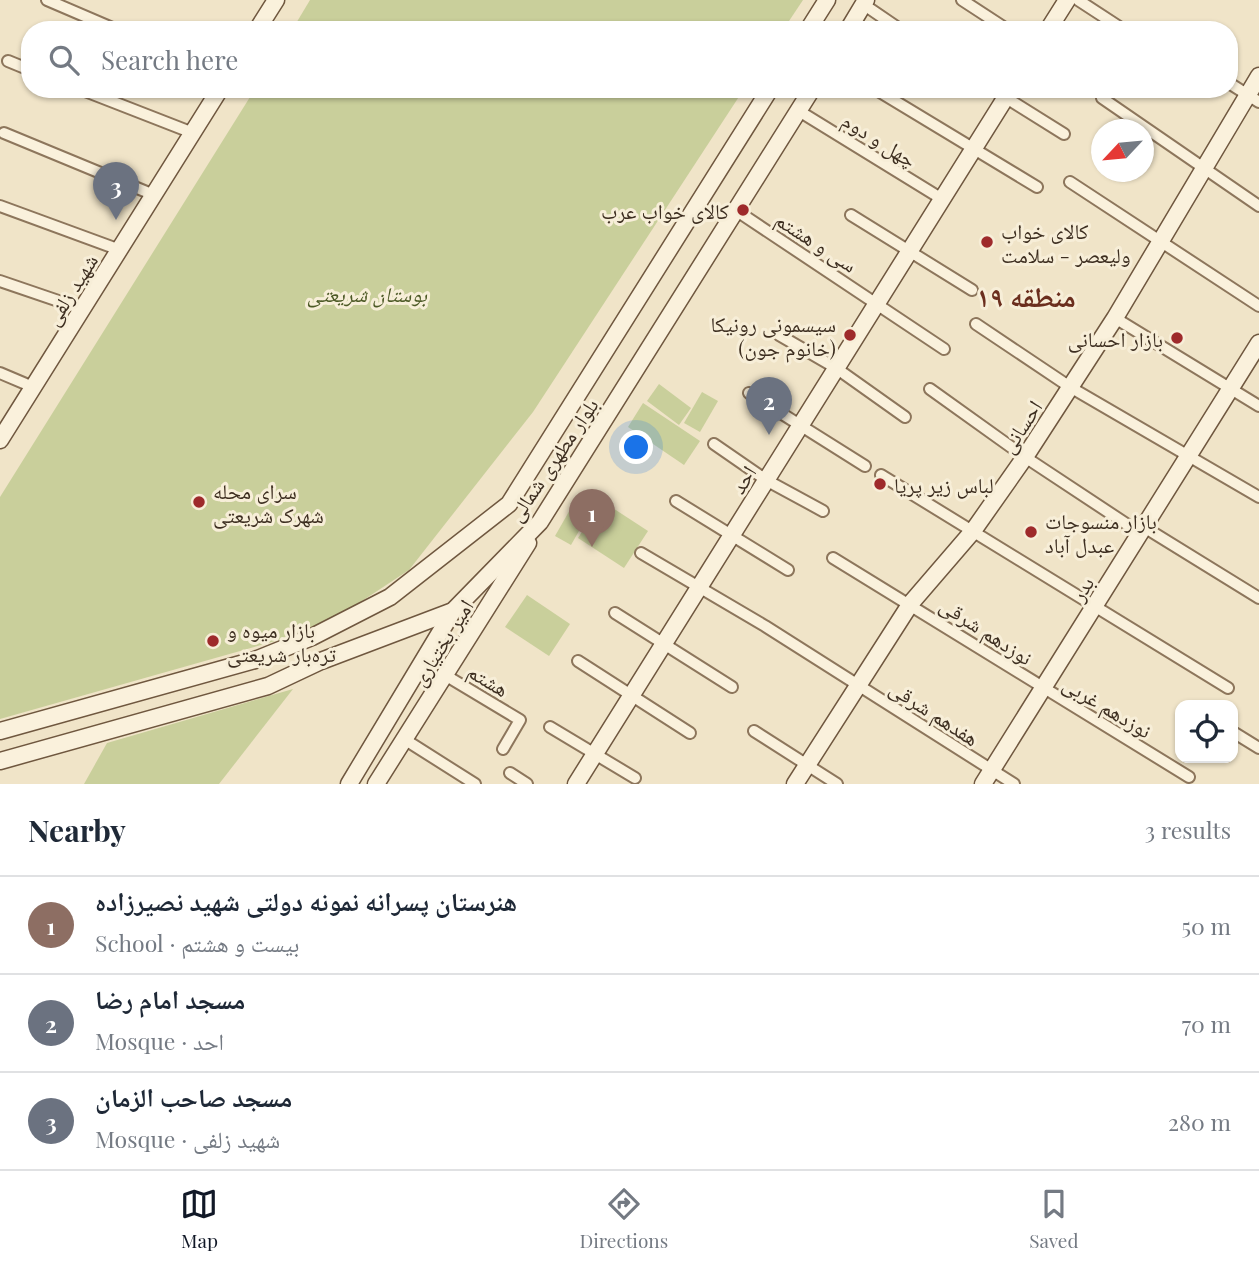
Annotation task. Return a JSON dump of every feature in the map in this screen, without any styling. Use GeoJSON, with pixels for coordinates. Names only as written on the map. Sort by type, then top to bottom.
{"type":"FeatureCollection","features":[{"type":"Feature","properties":{"kind":"main road"},"geometry":{"type":"LineString","coordinates":[[263,21],[276,0]]}},
{"type":"Feature","properties":{"kind":"main road"},"geometry":{"type":"LineString","coordinates":[[814,21],[827,0]]}},
{"type":"Feature","properties":{"kind":"main road"},"geometry":{"type":"LineString","coordinates":[[1053,21],[1066,0]]}},
{"type":"Feature","properties":{"kind":"main road"},"geometry":{"type":"LineString","coordinates":[[853,21],[865,2]]}},
{"type":"Feature","properties":{"kind":"main road","name":"احسانی"},"geometry":{"type":"LineString","coordinates":[[795,784],[911,603],[973,531],[1025,457],[1115,318],[1203,169],[1253,98],[1259,76]]}},
{"type":"Feature","properties":{"kind":"main road","name":"شهید زلفی"},"geometry":{"type":"LineString","coordinates":[[0,440],[214,98]]}},
{"type":"Feature","properties":{"kind":"main road","name":"بلوار مطهری شمالی"},"geometry":{"type":"LineString","coordinates":[[0,731],[255,660],[301,641],[390,597],[509,504],[764,98]]}},
{"type":"Feature","properties":{"kind":"main road","name":"بلوار مطهری شمالی"},"geometry":{"type":"LineString","coordinates":[[0,761],[268,686],[321,661],[453,611],[540,522],[807,98]]}},
{"type":"Feature","properties":{"kind":"main road","name":"احد"},"geometry":{"type":"LineString","coordinates":[[576,784],[973,149],[1000,98]]}},
{"type":"Feature","properties":{"kind":"main road","name":"بدر"},"geometry":{"type":"LineString","coordinates":[[987,777],[1259,343]]}},
{"type":"Feature","properties":{"kind":"main road","name":"امیر بختیاری"},"geometry":{"type":"LineString","coordinates":[[376,784],[540,522]]}},
{"type":"Feature","properties":{"kind":"main road","name":"امیر بختیاری"},"geometry":{"type":"LineString","coordinates":[[349,784],[453,611]]}},
{"type":"Feature","properties":{"kind":"street"},"geometry":{"type":"LineString","coordinates":[[47,0],[96,21]]}},
{"type":"Feature","properties":{"kind":"street"},"geometry":{"type":"LineString","coordinates":[[962,0],[994,21]]}},
{"type":"Feature","properties":{"kind":"street"},"geometry":{"type":"LineString","coordinates":[[1078,0],[1110,21]]}},
{"type":"Feature","properties":{"kind":"street"},"geometry":{"type":"LineString","coordinates":[[865,2],[889,21]]}},
{"type":"Feature","properties":{"kind":"street"},"geometry":{"type":"LineString","coordinates":[[8,61],[21,66]]}},
{"type":"Feature","properties":{"kind":"street"},"geometry":{"type":"LineString","coordinates":[[1238,89],[1253,98]]}},
{"type":"Feature","properties":{"kind":"street"},"geometry":{"type":"LineString","coordinates":[[103,98],[192,133]]}},
{"type":"Feature","properties":{"kind":"street"},"geometry":{"type":"LineString","coordinates":[[890,98],[1037,187]]}},
{"type":"Feature","properties":{"kind":"street"},"geometry":{"type":"LineString","coordinates":[[1012,98],[1065,134]]}},
{"type":"Feature","properties":{"kind":"street"},"geometry":{"type":"LineString","coordinates":[[1102,98],[1259,206]]}},
{"type":"Feature","properties":{"kind":"street","name":"چهل و دوم"},"geometry":{"type":"LineString","coordinates":[[799,111],[942,199]]}},
{"type":"Feature","properties":{"kind":"street"},"geometry":{"type":"LineString","coordinates":[[4,132],[154,195]]}},
{"type":"Feature","properties":{"kind":"street"},"geometry":{"type":"LineString","coordinates":[[1070,181],[1259,306]]}},
{"type":"Feature","properties":{"kind":"street"},"geometry":{"type":"LineString","coordinates":[[0,206],[120,250]]}},
{"type":"Feature","properties":{"kind":"street","name":"سی و هشتم"},"geometry":{"type":"LineString","coordinates":[[737,211],[944,349]]}},
{"type":"Feature","properties":{"kind":"street"},"geometry":{"type":"LineString","coordinates":[[851,215],[972,290]]}},
{"type":"Feature","properties":{"kind":"street"},"geometry":{"type":"LineString","coordinates":[[0,281],[82,310]]}},
{"type":"Feature","properties":{"kind":"street"},"geometry":{"type":"LineString","coordinates":[[1115,318],[1259,406]]}},
{"type":"Feature","properties":{"kind":"street"},"geometry":{"type":"LineString","coordinates":[[976,324],[1070,387],[1259,497]]}},
{"type":"Feature","properties":{"kind":"street"},"geometry":{"type":"LineString","coordinates":[[779,335],[836,368],[905,416]]}},
{"type":"Feature","properties":{"kind":"street"},"geometry":{"type":"LineString","coordinates":[[0,373],[33,387]]}},
{"type":"Feature","properties":{"kind":"street"},"geometry":{"type":"LineString","coordinates":[[930,389],[1025,457],[1142,530],[1259,598]]}},
{"type":"Feature","properties":{"kind":"street"},"geometry":{"type":"LineString","coordinates":[[749,393],[799,427],[865,466]]}},
{"type":"Feature","properties":{"kind":"street"},"geometry":{"type":"LineString","coordinates":[[714,444],[766,480],[823,511]]}},
{"type":"Feature","properties":{"kind":"street"},"geometry":{"type":"LineString","coordinates":[[881,475],[1228,688]]}},
{"type":"Feature","properties":{"kind":"street"},"geometry":{"type":"LineString","coordinates":[[676,501],[788,570]]}},
{"type":"Feature","properties":{"kind":"street","name":"هفدهم شرقی"},"geometry":{"type":"LineString","coordinates":[[641,553],[858,685],[987,777],[1014,784]]}},
{"type":"Feature","properties":{"kind":"street","name":"نوزدهم شرقی"},"geometry":{"type":"LineString","coordinates":[[833,558],[911,603],[1042,689]]}},
{"type":"Feature","properties":{"kind":"street"},"geometry":{"type":"LineString","coordinates":[[615,613],[732,687]]}},
{"type":"Feature","properties":{"kind":"street"},"geometry":{"type":"LineString","coordinates":[[578,661],[690,733]]}},
{"type":"Feature","properties":{"kind":"street","name":"هشتم"},"geometry":{"type":"LineString","coordinates":[[445,674],[520,720],[503,748]]}},
{"type":"Feature","properties":{"kind":"street","name":"نوزدهم غربی"},"geometry":{"type":"LineString","coordinates":[[1042,689],[1189,777]]}},
{"type":"Feature","properties":{"kind":"street"},"geometry":{"type":"LineString","coordinates":[[550,727],[635,779]]}},
{"type":"Feature","properties":{"kind":"street"},"geometry":{"type":"LineString","coordinates":[[754,731],[837,784]]}},
{"type":"Feature","properties":{"kind":"street"},"geometry":{"type":"LineString","coordinates":[[1238,735],[1259,748]]}},
{"type":"Feature","properties":{"kind":"street"},"geometry":{"type":"LineString","coordinates":[[404,740],[475,784]]}},
{"type":"Feature","properties":{"kind":"street"},"geometry":{"type":"LineString","coordinates":[[510,773],[527,784]]}},
{"type":"Feature","properties":{"kind":"green space"},"geometry":{"type":"Polygon","coordinates":[[[310,0],[803,0],[789,21],[297,21],[310,0]]]}},
{"type":"Feature","properties":{"kind":"green space","name":"بوستان شریعتی"},"geometry":{"type":"Polygon","coordinates":[[[249,98],[738,98],[533,412],[409,570],[321,628],[0,719],[0,497],[249,98]]]}},
{"type":"Feature","properties":{"kind":"green space"},"geometry":{"type":"Polygon","coordinates":[[[659,384],[691,408],[679,425],[647,401],[659,384]]]}},
{"type":"Feature","properties":{"kind":"green space"},"geometry":{"type":"Polygon","coordinates":[[[702,392],[718,401],[700,432],[684,423],[702,392]]]}},
{"type":"Feature","properties":{"kind":"green space"},"geometry":{"type":"Polygon","coordinates":[[[643,403],[700,441],[684,465],[628,427],[643,403]]]}},
{"type":"Feature","properties":{"kind":"green space"},"geometry":{"type":"Polygon","coordinates":[[[602,501],[648,531],[624,568],[578,538],[602,501]]]}},
{"type":"Feature","properties":{"kind":"green space"},"geometry":{"type":"Polygon","coordinates":[[[571,508],[587,517],[571,545],[555,536],[571,508]]]}},
{"type":"Feature","properties":{"kind":"green space"},"geometry":{"type":"Polygon","coordinates":[[[527,595],[570,624],[549,656],[505,627],[527,595]]]}},
{"type":"Feature","properties":{"kind":"green space"},"geometry":{"type":"Polygon","coordinates":[[[293,689],[219,784],[84,784],[107,743],[293,689]]]}},
{"type":"Feature","properties":{"kind":"place","name":"کالای خواب عرب"},"geometry":{"type":"Point","coordinates":[743,210]}},
{"type":"Feature","properties":{"kind":"place","name":"مسجد صاحب الزمان"},"geometry":{"type":"Point","coordinates":[116,220]}},
{"type":"Feature","properties":{"kind":"place","name":"کالای خواب ولیعصر - سلامت"},"geometry":{"type":"Point","coordinates":[987,242]}},
{"type":"Feature","properties":{"kind":"place","name":"سیسمونی رونیکا (خانوم جون)"},"geometry":{"type":"Point","coordinates":[850,335]}},
{"type":"Feature","properties":{"kind":"place","name":"بازار احسانی"},"geometry":{"type":"Point","coordinates":[1177,338]}},
{"type":"Feature","properties":{"kind":"place","name":"مسجد امام رضا"},"geometry":{"type":"Point","coordinates":[769,435]}},
{"type":"Feature","properties":{"kind":"place","name":"لباس زیر پریا"},"geometry":{"type":"Point","coordinates":[880,484]}},
{"type":"Feature","properties":{"kind":"place","name":"سرای محله شهرک شریعتی"},"geometry":{"type":"Point","coordinates":[199,502]}},
{"type":"Feature","properties":{"kind":"place","name":"بازار منسوجات عبدل آباد"},"geometry":{"type":"Point","coordinates":[1031,532]}},
{"type":"Feature","properties":{"kind":"place","name":"هنرستان پسرانه نمونه دولتی شهید نصیرزاده"},"geometry":{"type":"Point","coordinates":[592,547]}},
{"type":"Feature","properties":{"kind":"place","name":"بازار میوه و تره‌بار شریعتی"},"geometry":{"type":"Point","coordinates":[213,641]}},
{"type":"Feature","properties":{"kind":"district","name":"منطقه ۱۹"},"geometry":{"type":"Point","coordinates":[1026,295]}}]}
